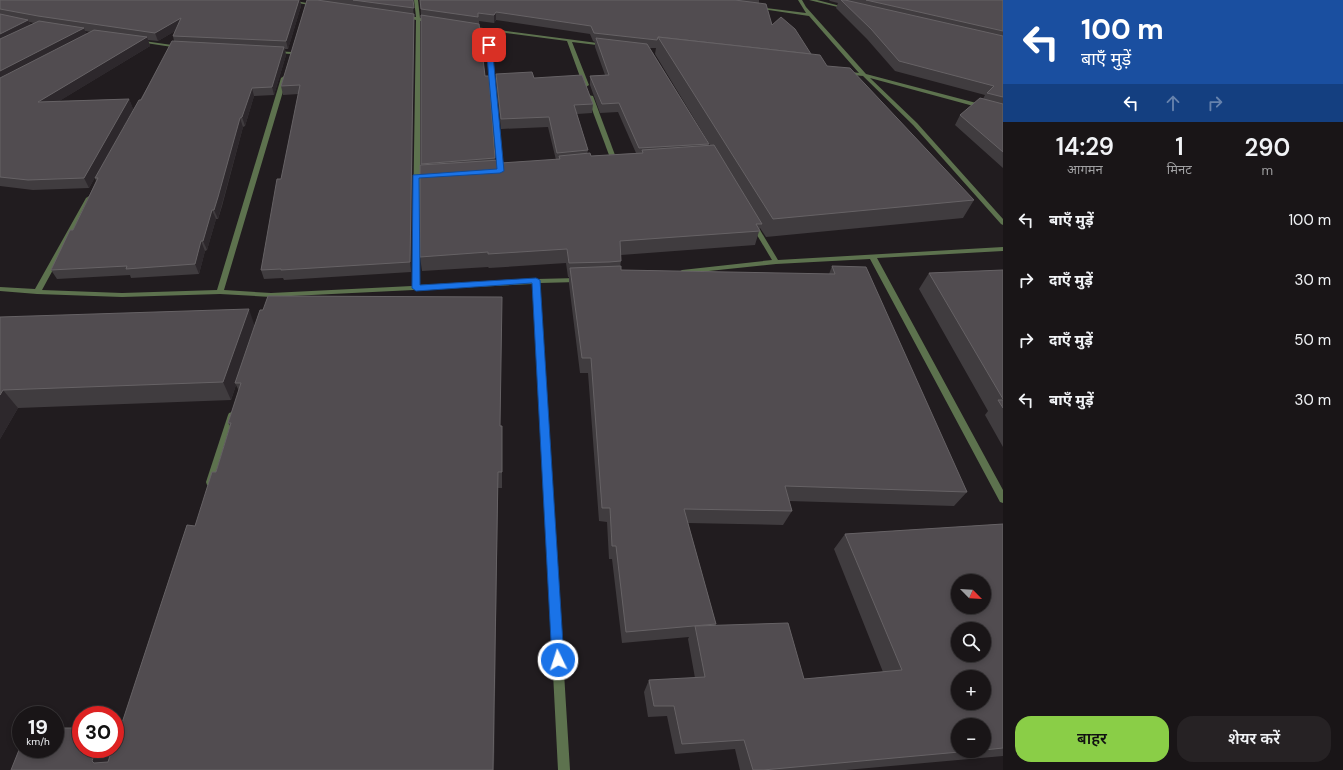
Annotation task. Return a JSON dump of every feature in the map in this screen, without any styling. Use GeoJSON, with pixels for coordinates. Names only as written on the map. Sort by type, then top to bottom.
{"type":"FeatureCollection","features":[{"type":"Feature","properties":{"kind":"street"},"geometry":{"type":"LineString","coordinates":[[281,0],[321,5]]}},
{"type":"Feature","properties":{"kind":"street"},"geometry":{"type":"LineString","coordinates":[[416,0],[418,18],[416,288]]}},
{"type":"Feature","properties":{"kind":"street"},"geometry":{"type":"LineString","coordinates":[[800,0],[804,8],[864,75],[915,124],[1003,223]]}},
{"type":"Feature","properties":{"kind":"street"},"geometry":{"type":"LineString","coordinates":[[811,0],[849,9]]}},
{"type":"Feature","properties":{"kind":"street"},"geometry":{"type":"LineString","coordinates":[[304,10],[306,2]]}},
{"type":"Feature","properties":{"kind":"street"},"geometry":{"type":"LineString","coordinates":[[751,8],[811,15]]}},
{"type":"Feature","properties":{"kind":"street"},"geometry":{"type":"LineString","coordinates":[[395,16],[433,21]]}},
{"type":"Feature","properties":{"kind":"street"},"geometry":{"type":"LineString","coordinates":[[464,26],[613,46]]}},
{"type":"Feature","properties":{"kind":"street"},"geometry":{"type":"LineString","coordinates":[[488,30],[500,171]]}},
{"type":"Feature","properties":{"kind":"street"},"geometry":{"type":"LineString","coordinates":[[134,41],[188,47]]}},
{"type":"Feature","properties":{"kind":"street"},"geometry":{"type":"LineString","coordinates":[[569,41],[615,162]]}},
{"type":"Feature","properties":{"kind":"street"},"geometry":{"type":"LineString","coordinates":[[169,53],[172,46]]}},
{"type":"Feature","properties":{"kind":"street"},"geometry":{"type":"LineString","coordinates":[[290,60],[294,46]]}},
{"type":"Feature","properties":{"kind":"street"},"geometry":{"type":"LineString","coordinates":[[268,51],[292,53]]}},
{"type":"Feature","properties":{"kind":"street"},"geometry":{"type":"LineString","coordinates":[[841,72],[864,75],[1003,112]]}},
{"type":"Feature","properties":{"kind":"street"},"geometry":{"type":"LineString","coordinates":[[220,292],[285,75]]}},
{"type":"Feature","properties":{"kind":"street"},"geometry":{"type":"LineString","coordinates":[[607,163],[622,162]]}},
{"type":"Feature","properties":{"kind":"street"},"geometry":{"type":"LineString","coordinates":[[493,171],[508,170]]}},
{"type":"Feature","properties":{"kind":"street"},"geometry":{"type":"LineString","coordinates":[[416,176],[439,175]]}},
{"type":"Feature","properties":{"kind":"street"},"geometry":{"type":"LineString","coordinates":[[37,292],[93,190]]}},
{"type":"Feature","properties":{"kind":"street"},"geometry":{"type":"LineString","coordinates":[[752,222],[776,262]]}},
{"type":"Feature","properties":{"kind":"street"},"geometry":{"type":"LineString","coordinates":[[676,272],[776,262],[1003,249]]}},
{"type":"Feature","properties":{"kind":"street"},"geometry":{"type":"LineString","coordinates":[[872,256],[1003,499]]}},
{"type":"Feature","properties":{"kind":"street"},"geometry":{"type":"LineString","coordinates":[[536,280],[564,770]]}},
{"type":"Feature","properties":{"kind":"street"},"geometry":{"type":"LineString","coordinates":[[0,289],[122,295],[220,292],[270,299],[536,280],[583,280]]}},
{"type":"Feature","properties":{"kind":"street"},"geometry":{"type":"LineString","coordinates":[[207,491],[234,408]]}},
{"type":"Feature","properties":{"kind":"building"},"geometry":{"type":"Polygon","coordinates":[[[0,0],[299,0],[286,41],[173,36],[181,18],[155,33],[0,9],[0,0]]]}},
{"type":"Feature","properties":{"kind":"building"},"geometry":{"type":"Polygon","coordinates":[[[307,0],[317,0],[414,14],[410,262],[261,270],[277,179],[281,179],[300,85],[281,86],[307,0]]]}},
{"type":"Feature","properties":{"kind":"building"},"geometry":{"type":"Polygon","coordinates":[[[353,0],[413,0],[414,8],[353,0]]]}},
{"type":"Feature","properties":{"kind":"building"},"geometry":{"type":"Polygon","coordinates":[[[420,0],[735,0],[766,4],[772,25],[781,17],[795,29],[811,54],[658,37],[657,40],[594,33],[591,26],[496,12],[494,15],[478,13],[478,17],[421,9],[420,0]]]}},
{"type":"Feature","properties":{"kind":"building"},"geometry":{"type":"Polygon","coordinates":[[[841,0],[1003,36],[1003,97],[987,93],[994,86],[899,61],[871,29],[841,0]]]}},
{"type":"Feature","properties":{"kind":"building"},"geometry":{"type":"Polygon","coordinates":[[[866,0],[1003,0],[1003,31],[866,0]]]}},
{"type":"Feature","properties":{"kind":"building"},"geometry":{"type":"Polygon","coordinates":[[[0,14],[28,20],[0,34],[0,14]]]}},
{"type":"Feature","properties":{"kind":"building"},"geometry":{"type":"Polygon","coordinates":[[[421,15],[479,24],[485,76],[489,76],[495,158],[421,164],[421,15]]]}},
{"type":"Feature","properties":{"kind":"building"},"geometry":{"type":"Polygon","coordinates":[[[39,21],[84,28],[0,71],[0,39],[39,21]]]}},
{"type":"Feature","properties":{"kind":"building"},"geometry":{"type":"Polygon","coordinates":[[[94,30],[147,37],[38,102],[129,99],[84,178],[28,180],[0,177],[0,78],[94,30]]]}},
{"type":"Feature","properties":{"kind":"building"},"geometry":{"type":"Polygon","coordinates":[[[658,37],[820,55],[827,66],[850,68],[974,200],[773,219],[658,37]]]}},
{"type":"Feature","properties":{"kind":"building"},"geometry":{"type":"Polygon","coordinates":[[[596,38],[647,44],[709,144],[639,148],[619,103],[602,104],[590,76],[609,75],[596,38]]]}},
{"type":"Feature","properties":{"kind":"building"},"geometry":{"type":"Polygon","coordinates":[[[172,41],[284,47],[272,87],[252,88],[242,117],[240,118],[214,210],[212,210],[203,241],[201,241],[195,264],[126,269],[127,266],[51,270],[70,230],[73,230],[98,178],[95,178],[139,100],[141,100],[172,41]]]}},
{"type":"Feature","properties":{"kind":"building"},"geometry":{"type":"Polygon","coordinates":[[[532,72],[534,78],[582,75],[593,104],[574,105],[588,150],[557,153],[549,117],[501,119],[496,74],[532,72]]]}},
{"type":"Feature","properties":{"kind":"building"},"geometry":{"type":"Polygon","coordinates":[[[980,98],[1003,104],[1003,152],[960,115],[980,98]]]}},
{"type":"Feature","properties":{"kind":"building"},"geometry":{"type":"Polygon","coordinates":[[[714,145],[762,224],[756,224],[760,231],[620,241],[621,261],[609,262],[569,263],[567,249],[488,254],[488,252],[420,257],[420,165],[500,160],[501,163],[560,159],[559,156],[590,153],[591,156],[643,153],[642,150],[714,145]]]}},
{"type":"Feature","properties":{"kind":"building"},"geometry":{"type":"Polygon","coordinates":[[[621,266],[621,270],[835,274],[832,266],[866,267],[967,492],[785,486],[792,511],[684,509],[716,624],[626,632],[616,546],[612,546],[610,508],[602,508],[591,358],[582,358],[570,268],[621,266]]]}},
{"type":"Feature","properties":{"kind":"building"},"geometry":{"type":"Polygon","coordinates":[[[1003,270],[1003,399],[929,273],[1003,270]]]}},
{"type":"Feature","properties":{"kind":"building"},"geometry":{"type":"Polygon","coordinates":[[[268,296],[502,297],[500,426],[502,426],[502,472],[498,472],[493,770],[11,770],[16,758],[64,758],[64,728],[72,728],[72,758],[93,758],[92,761],[94,763],[108,762],[109,758],[124,758],[124,717],[187,525],[195,526],[212,472],[216,472],[231,423],[228,423],[241,383],[235,383],[260,310],[263,310],[268,296]]]}},
{"type":"Feature","properties":{"kind":"building"},"geometry":{"type":"Polygon","coordinates":[[[249,309],[223,382],[3,390],[0,395],[0,317],[249,309]]]}},
{"type":"Feature","properties":{"kind":"building"},"geometry":{"type":"Polygon","coordinates":[[[998,400],[1003,400],[1003,408],[998,400]]]}},
{"type":"Feature","properties":{"kind":"building"},"geometry":{"type":"Polygon","coordinates":[[[1003,524],[1003,748],[991,749],[991,718],[951,718],[951,753],[753,770],[744,740],[682,744],[674,706],[654,706],[649,680],[705,677],[695,626],[788,623],[804,679],[902,670],[845,534],[1003,524]]]}},
{"type":"Feature","properties":{"kind":"route"},"geometry":{"type":"LineString","coordinates":[[489,45],[500,171],[416,176],[416,288],[536,280],[558,660]]}}]}
